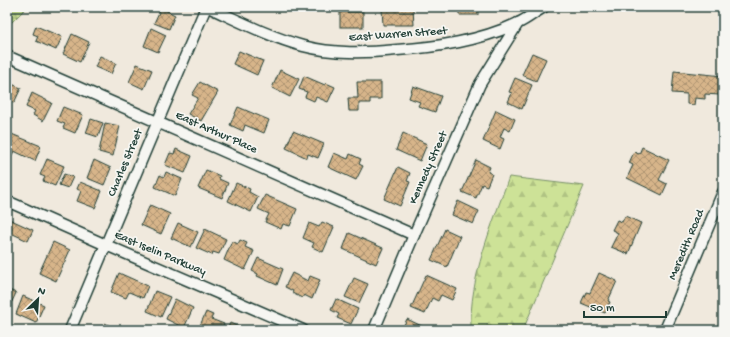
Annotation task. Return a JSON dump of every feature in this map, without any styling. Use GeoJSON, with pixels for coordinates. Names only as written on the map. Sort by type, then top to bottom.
{"type":"FeatureCollection","features":[{"type":"Feature","properties":{"kind":"street","name":"East Warren Street"},"geometry":{"type":"LineString","coordinates":[[207,7],[274,37],[305,46],[340,52],[408,49],[460,43],[518,23],[544,7]]}},
{"type":"Feature","properties":{"kind":"street","name":"Charles Street"},"geometry":{"type":"LineString","coordinates":[[70,330],[207,7]]}},
{"type":"Feature","properties":{"kind":"street","name":"Kennedy Street"},"geometry":{"type":"LineString","coordinates":[[374,330],[480,84],[518,23]]}},
{"type":"Feature","properties":{"kind":"street","name":"East Arthur Place"},"geometry":{"type":"LineString","coordinates":[[7,56],[158,121],[414,235]]}},
{"type":"Feature","properties":{"kind":"street","name":"Meredith Road"},"geometry":{"type":"LineString","coordinates":[[665,330],[723,192]]}},
{"type":"Feature","properties":{"kind":"street","name":"East Iselin Parkway"},"geometry":{"type":"LineString","coordinates":[[7,201],[303,330]]}},
{"type":"Feature","properties":{"kind":"green space"},"geometry":{"type":"Polygon","coordinates":[[[7,7],[27,7],[7,27],[7,7]]]}},
{"type":"Feature","properties":{"kind":"green space"},"geometry":{"type":"Polygon","coordinates":[[[509,177],[584,186],[523,330],[471,330],[471,310],[478,271],[489,233],[509,177]]]}},
{"type":"Feature","properties":{"kind":"building"},"geometry":{"type":"Polygon","coordinates":[[[444,7],[478,7],[478,15],[459,15],[459,11],[444,11],[444,7]]]}},
{"type":"Feature","properties":{"kind":"building"},"geometry":{"type":"Polygon","coordinates":[[[161,8],[175,15],[169,29],[154,23],[161,8]]]}},
{"type":"Feature","properties":{"kind":"building"},"geometry":{"type":"Polygon","coordinates":[[[382,9],[413,9],[414,25],[383,25],[382,9]]]}},
{"type":"Feature","properties":{"kind":"building"},"geometry":{"type":"Polygon","coordinates":[[[340,12],[363,12],[363,27],[340,27],[340,12]]]}},
{"type":"Feature","properties":{"kind":"building"},"geometry":{"type":"Polygon","coordinates":[[[36,26],[62,37],[56,50],[36,41],[38,36],[33,34],[36,26]]]}},
{"type":"Feature","properties":{"kind":"building"},"geometry":{"type":"Polygon","coordinates":[[[151,28],[166,35],[158,52],[144,46],[151,28]]]}},
{"type":"Feature","properties":{"kind":"building"},"geometry":{"type":"Polygon","coordinates":[[[72,34],[89,42],[80,62],[63,54],[72,34]]]}},
{"type":"Feature","properties":{"kind":"building"},"geometry":{"type":"Polygon","coordinates":[[[239,51],[263,61],[257,75],[233,64],[239,51]]]}},
{"type":"Feature","properties":{"kind":"building"},"geometry":{"type":"Polygon","coordinates":[[[532,53],[546,59],[536,81],[522,75],[532,53]]]}},
{"type":"Feature","properties":{"kind":"building"},"geometry":{"type":"Polygon","coordinates":[[[100,56],[116,63],[111,74],[95,67],[100,56]]]}},
{"type":"Feature","properties":{"kind":"building"},"geometry":{"type":"Polygon","coordinates":[[[137,64],[152,70],[144,89],[129,82],[137,64]]]}},
{"type":"Feature","properties":{"kind":"building"},"geometry":{"type":"Polygon","coordinates":[[[280,70],[299,79],[290,97],[272,88],[280,70]]]}},
{"type":"Feature","properties":{"kind":"building"},"geometry":{"type":"Polygon","coordinates":[[[674,71],[723,76],[723,88],[720,88],[719,95],[705,94],[705,99],[695,98],[694,105],[687,104],[687,94],[672,93],[674,71]]]}},
{"type":"Feature","properties":{"kind":"building"},"geometry":{"type":"Polygon","coordinates":[[[304,76],[325,85],[326,83],[335,87],[328,102],[316,97],[314,101],[305,97],[307,92],[299,89],[304,76]]]}},
{"type":"Feature","properties":{"kind":"building"},"geometry":{"type":"Polygon","coordinates":[[[515,78],[532,85],[522,109],[508,102],[512,93],[509,92],[515,78]]]}},
{"type":"Feature","properties":{"kind":"building"},"geometry":{"type":"Polygon","coordinates":[[[7,82],[21,88],[14,103],[7,100],[7,82]]]}},
{"type":"Feature","properties":{"kind":"building"},"geometry":{"type":"Polygon","coordinates":[[[200,82],[218,92],[201,121],[188,114],[198,98],[192,95],[200,82]]]}},
{"type":"Feature","properties":{"kind":"building"},"geometry":{"type":"Polygon","coordinates":[[[357,82],[381,82],[381,99],[370,99],[370,103],[359,103],[359,111],[349,111],[348,98],[358,98],[357,82]]]}},
{"type":"Feature","properties":{"kind":"building"},"geometry":{"type":"Polygon","coordinates":[[[413,86],[441,96],[435,112],[418,106],[420,102],[409,98],[413,86]]]}},
{"type":"Feature","properties":{"kind":"building"},"geometry":{"type":"Polygon","coordinates":[[[32,93],[52,103],[43,121],[33,115],[35,111],[26,107],[32,93]]]}},
{"type":"Feature","properties":{"kind":"building"},"geometry":{"type":"Polygon","coordinates":[[[63,107],[83,115],[75,133],[63,128],[65,124],[57,121],[63,107]]]}},
{"type":"Feature","properties":{"kind":"building"},"geometry":{"type":"Polygon","coordinates":[[[238,107],[269,120],[264,133],[245,125],[243,131],[230,125],[238,107]]]}},
{"type":"Feature","properties":{"kind":"building"},"geometry":{"type":"Polygon","coordinates":[[[496,110],[515,119],[510,131],[504,128],[500,137],[504,139],[500,149],[483,141],[496,110]]]}},
{"type":"Feature","properties":{"kind":"building"},"geometry":{"type":"Polygon","coordinates":[[[91,119],[103,123],[98,137],[86,133],[91,119]]]}},
{"type":"Feature","properties":{"kind":"building"},"geometry":{"type":"Polygon","coordinates":[[[105,123],[120,126],[113,156],[99,152],[105,123]]]}},
{"type":"Feature","properties":{"kind":"building"},"geometry":{"type":"Polygon","coordinates":[[[293,131],[324,144],[318,158],[308,154],[307,158],[286,148],[293,131]]]}},
{"type":"Feature","properties":{"kind":"building"},"geometry":{"type":"Polygon","coordinates":[[[9,133],[41,146],[35,161],[14,151],[11,157],[7,155],[7,137],[9,133]]]}},
{"type":"Feature","properties":{"kind":"building"},"geometry":{"type":"Polygon","coordinates":[[[403,133],[427,144],[420,161],[396,150],[403,133]]]}},
{"type":"Feature","properties":{"kind":"building"},"geometry":{"type":"Polygon","coordinates":[[[642,147],[669,160],[659,180],[667,184],[662,195],[627,178],[633,165],[629,163],[634,152],[639,154],[642,147]]]}},
{"type":"Feature","properties":{"kind":"building"},"geometry":{"type":"Polygon","coordinates":[[[176,149],[192,156],[185,173],[165,165],[170,153],[174,154],[176,149]]]}},
{"type":"Feature","properties":{"kind":"building"},"geometry":{"type":"Polygon","coordinates":[[[334,153],[348,159],[350,154],[361,159],[359,164],[363,166],[356,180],[328,167],[334,153]]]}},
{"type":"Feature","properties":{"kind":"building"},"geometry":{"type":"Polygon","coordinates":[[[47,159],[64,166],[55,186],[43,181],[45,177],[40,175],[47,159]]]}},
{"type":"Feature","properties":{"kind":"building"},"geometry":{"type":"Polygon","coordinates":[[[94,160],[111,168],[104,185],[87,178],[94,160]]]}},
{"type":"Feature","properties":{"kind":"building"},"geometry":{"type":"Polygon","coordinates":[[[476,160],[490,167],[488,172],[492,174],[487,186],[482,184],[476,198],[462,192],[476,160]]]}},
{"type":"Feature","properties":{"kind":"building"},"geometry":{"type":"Polygon","coordinates":[[[398,167],[410,173],[407,181],[410,182],[400,206],[384,199],[398,167]]]}},
{"type":"Feature","properties":{"kind":"building"},"geometry":{"type":"Polygon","coordinates":[[[206,170],[220,176],[219,179],[228,183],[222,198],[198,188],[206,170]]]}},
{"type":"Feature","properties":{"kind":"building"},"geometry":{"type":"Polygon","coordinates":[[[166,172],[182,179],[175,196],[155,187],[160,175],[164,177],[166,172]]]}},
{"type":"Feature","properties":{"kind":"building"},"geometry":{"type":"Polygon","coordinates":[[[64,174],[73,177],[68,188],[59,185],[64,174]]]}},
{"type":"Feature","properties":{"kind":"building"},"geometry":{"type":"Polygon","coordinates":[[[80,182],[102,191],[95,208],[77,201],[81,191],[77,189],[80,182]]]}},
{"type":"Feature","properties":{"kind":"building"},"geometry":{"type":"Polygon","coordinates":[[[236,183],[250,189],[249,192],[258,197],[251,212],[228,201],[236,183]]]}},
{"type":"Feature","properties":{"kind":"building"},"geometry":{"type":"Polygon","coordinates":[[[265,195],[297,209],[290,226],[283,224],[281,229],[265,222],[269,214],[258,209],[265,195]]]}},
{"type":"Feature","properties":{"kind":"building"},"geometry":{"type":"Polygon","coordinates":[[[458,201],[479,211],[473,224],[452,215],[458,201]]]}},
{"type":"Feature","properties":{"kind":"building"},"geometry":{"type":"Polygon","coordinates":[[[150,205],[170,214],[161,234],[141,225],[150,205]]]}},
{"type":"Feature","properties":{"kind":"building"},"geometry":{"type":"Polygon","coordinates":[[[625,216],[641,223],[628,254],[611,247],[618,233],[612,230],[617,220],[622,222],[625,216]]]}},
{"type":"Feature","properties":{"kind":"building"},"geometry":{"type":"Polygon","coordinates":[[[7,218],[33,230],[28,241],[13,234],[9,243],[7,241],[7,218]]]}},
{"type":"Feature","properties":{"kind":"building"},"geometry":{"type":"Polygon","coordinates":[[[322,222],[334,227],[323,252],[312,247],[314,243],[303,238],[309,223],[319,227],[322,222]]]}},
{"type":"Feature","properties":{"kind":"building"},"geometry":{"type":"Polygon","coordinates":[[[178,223],[198,232],[191,247],[171,238],[178,223]]]}},
{"type":"Feature","properties":{"kind":"building"},"geometry":{"type":"Polygon","coordinates":[[[205,229],[226,239],[219,254],[213,252],[212,255],[196,248],[205,229]]]}},
{"type":"Feature","properties":{"kind":"building"},"geometry":{"type":"Polygon","coordinates":[[[445,229],[460,236],[447,267],[431,260],[445,229]]]}},
{"type":"Feature","properties":{"kind":"building"},"geometry":{"type":"Polygon","coordinates":[[[349,233],[383,248],[376,264],[343,249],[349,233]]]}},
{"type":"Feature","properties":{"kind":"building"},"geometry":{"type":"Polygon","coordinates":[[[240,240],[247,243],[245,247],[254,251],[245,270],[224,260],[232,241],[238,244],[240,240]]]}},
{"type":"Feature","properties":{"kind":"building"},"geometry":{"type":"Polygon","coordinates":[[[53,242],[70,250],[56,281],[39,273],[53,242]]]}},
{"type":"Feature","properties":{"kind":"building"},"geometry":{"type":"Polygon","coordinates":[[[258,258],[283,269],[277,285],[257,276],[258,274],[252,271],[258,258]]]}},
{"type":"Feature","properties":{"kind":"building"},"geometry":{"type":"Polygon","coordinates":[[[119,273],[148,286],[143,298],[129,292],[126,298],[111,292],[119,273]]]}},
{"type":"Feature","properties":{"kind":"building"},"geometry":{"type":"Polygon","coordinates":[[[292,273],[308,281],[310,276],[320,280],[312,299],[304,295],[302,298],[292,293],[293,291],[285,287],[292,273]]]}},
{"type":"Feature","properties":{"kind":"building"},"geometry":{"type":"Polygon","coordinates":[[[599,273],[617,281],[608,301],[610,302],[605,313],[581,303],[586,292],[590,293],[599,273]]]}},
{"type":"Feature","properties":{"kind":"building"},"geometry":{"type":"Polygon","coordinates":[[[426,275],[457,289],[452,300],[441,295],[438,301],[432,298],[425,314],[411,308],[426,275]]]}},
{"type":"Feature","properties":{"kind":"building"},"geometry":{"type":"Polygon","coordinates":[[[354,278],[368,284],[359,303],[345,297],[354,278]]]}},
{"type":"Feature","properties":{"kind":"building"},"geometry":{"type":"Polygon","coordinates":[[[7,289],[16,293],[8,310],[7,310],[7,289]]]}},
{"type":"Feature","properties":{"kind":"building"},"geometry":{"type":"Polygon","coordinates":[[[155,291],[170,297],[161,317],[147,311],[155,291]]]}},
{"type":"Feature","properties":{"kind":"building"},"geometry":{"type":"Polygon","coordinates":[[[23,296],[44,305],[36,323],[16,314],[23,296]]]}},
{"type":"Feature","properties":{"kind":"building"},"geometry":{"type":"Polygon","coordinates":[[[175,299],[193,308],[184,328],[166,319],[175,299]]]}},
{"type":"Feature","properties":{"kind":"building"},"geometry":{"type":"Polygon","coordinates":[[[336,299],[358,309],[351,324],[337,318],[339,314],[331,310],[336,299]]]}},
{"type":"Feature","properties":{"kind":"building"},"geometry":{"type":"Polygon","coordinates":[[[206,312],[213,315],[211,319],[224,324],[221,330],[198,330],[206,312]]]}},
{"type":"Feature","properties":{"kind":"building"},"geometry":{"type":"Polygon","coordinates":[[[407,319],[430,330],[402,329],[407,319]]]}},
{"type":"Feature","properties":{"kind":"building"},"geometry":{"type":"Polygon","coordinates":[[[105,323],[117,330],[102,330],[105,323]]]}},
{"type":"Feature","properties":{"kind":"building"},"geometry":{"type":"Polygon","coordinates":[[[230,323],[246,330],[227,330],[230,323]]]}}]}
